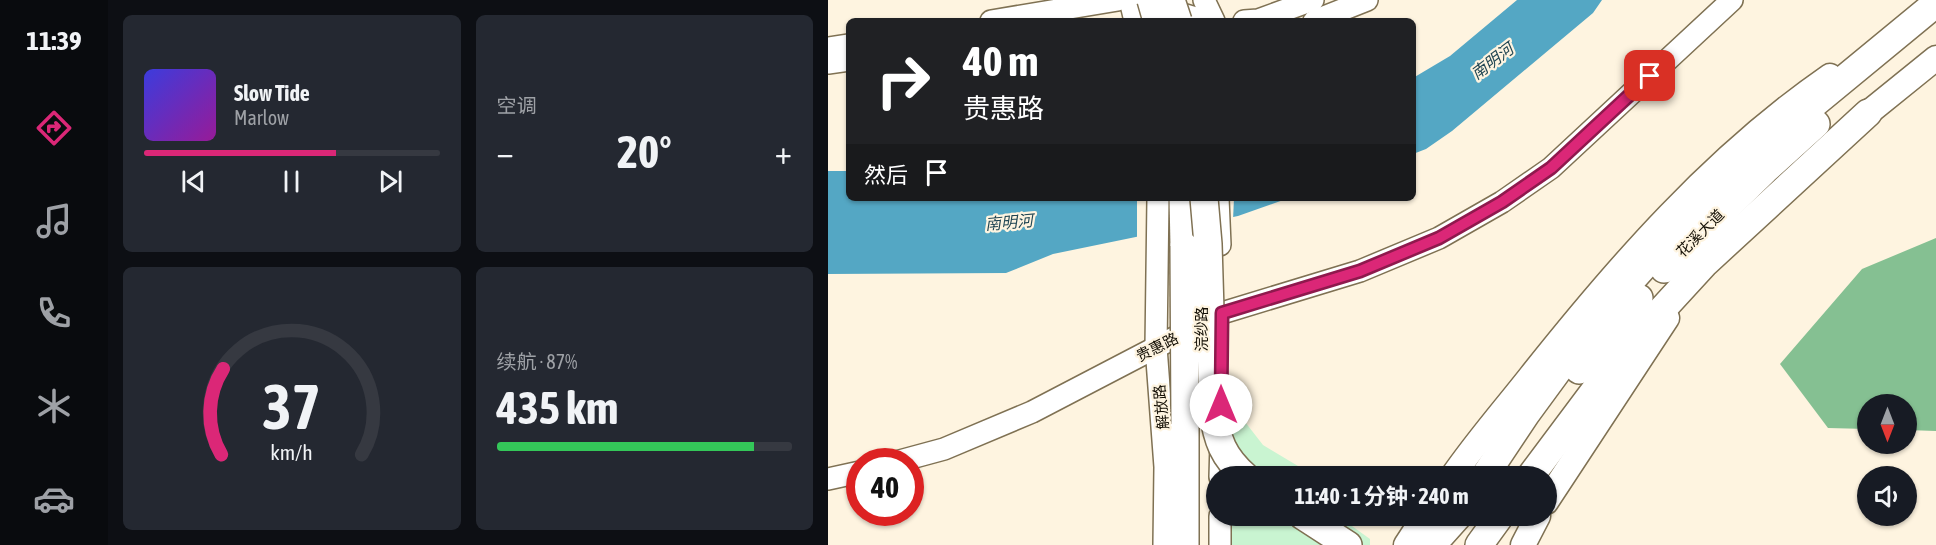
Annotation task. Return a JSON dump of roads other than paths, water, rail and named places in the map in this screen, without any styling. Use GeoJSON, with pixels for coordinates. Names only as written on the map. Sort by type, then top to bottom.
{"type":"FeatureCollection","features":[{"type":"Feature","properties":{"kind":"highway"},"geometry":{"type":"LineString","coordinates":[[1150,0],[1155,18]]}},
{"type":"Feature","properties":{"kind":"highway"},"geometry":{"type":"LineString","coordinates":[[1171,0],[1178,18]]}},
{"type":"Feature","properties":{"kind":"highway"},"geometry":{"type":"LineString","coordinates":[[1491,466],[1592,324],[1690,215],[1753,154],[1935,10]]}},
{"type":"Feature","properties":{"kind":"highway","name":"花溪大道"},"geometry":{"type":"LineString","coordinates":[[1508,466],[1543,417],[1644,291],[1764,170],[1935,10]]}},
{"type":"Feature","properties":{"kind":"highway","name":"花溪大道"},"geometry":{"type":"LineString","coordinates":[[1539,466],[1625,350],[1704,264],[1868,113]]}},
{"type":"Feature","properties":{"kind":"highway","name":"浣纱路"},"geometry":{"type":"LineString","coordinates":[[1183,201],[1185,545]]}},
{"type":"Feature","properties":{"kind":"highway"},"geometry":{"type":"LineString","coordinates":[[1202,206],[1208,243],[1213,411],[1216,434],[1235,466]]}},
{"type":"Feature","properties":{"kind":"highway","name":"浣纱路"},"geometry":{"type":"LineString","coordinates":[[1201,545],[1202,206]]}},
{"type":"Feature","properties":{"kind":"highway"},"geometry":{"type":"LineString","coordinates":[[1544,466],[1555,445]]}},
{"type":"Feature","properties":{"kind":"highway"},"geometry":{"type":"LineString","coordinates":[[1319,526],[1348,545]]}},
{"type":"Feature","properties":{"kind":"highway"},"geometry":{"type":"LineString","coordinates":[[1424,545],[1441,535],[1449,526]]}},
{"type":"Feature","properties":{"kind":"highway"},"geometry":{"type":"LineString","coordinates":[[1454,545],[1466,526]]}},
{"type":"Feature","properties":{"kind":"highway"},"geometry":{"type":"LineString","coordinates":[[1479,545],[1493,526]]}},
{"type":"Feature","properties":{"kind":"highway"},"geometry":{"type":"LineString","coordinates":[[1502,545],[1512,526]]}},
{"type":"Feature","properties":{"kind":"main road"},"geometry":{"type":"LineString","coordinates":[[1461,466],[1581,313],[1678,204],[1795,101],[1935,10]]}},
{"type":"Feature","properties":{"kind":"main road","name":"花溪大道"},"geometry":{"type":"LineString","coordinates":[[1868,113],[1936,58]]}},
{"type":"Feature","properties":{"kind":"main road"},"geometry":{"type":"LineString","coordinates":[[1557,485],[1637,361],[1704,264]]}},
{"type":"Feature","properties":{"kind":"main road"},"geometry":{"type":"LineString","coordinates":[[1406,545],[1418,526]]}},
{"type":"Feature","properties":{"kind":"main road"},"geometry":{"type":"LineString","coordinates":[[1523,545],[1533,526]]}},
{"type":"Feature","properties":{"kind":"street"},"geometry":{"type":"LineString","coordinates":[[1009,18],[1118,0]]}},
{"type":"Feature","properties":{"kind":"street"},"geometry":{"type":"LineString","coordinates":[[1130,0],[1134,18]]}},
{"type":"Feature","properties":{"kind":"street"},"geometry":{"type":"LineString","coordinates":[[1135,0],[1196,18]]}},
{"type":"Feature","properties":{"kind":"street"},"geometry":{"type":"LineString","coordinates":[[1204,0],[1213,18]]}},
{"type":"Feature","properties":{"kind":"street"},"geometry":{"type":"LineString","coordinates":[[1264,18],[1313,0]]}},
{"type":"Feature","properties":{"kind":"street"},"geometry":{"type":"LineString","coordinates":[[1322,18],[1367,0]]}},
{"type":"Feature","properties":{"kind":"street","name":"贵惠路"},"geometry":{"type":"LineString","coordinates":[[924,454],[944,449],[1032,412],[1222,313],[1360,271],[1439,238],[1502,202],[1551,168],[1732,0]]}},
{"type":"Feature","properties":{"kind":"street"},"geometry":{"type":"LineString","coordinates":[[828,48],[846,45]]}},
{"type":"Feature","properties":{"kind":"street"},"geometry":{"type":"LineString","coordinates":[[828,63],[846,60]]}},
{"type":"Feature","properties":{"kind":"street","name":"解放路"},"geometry":{"type":"LineString","coordinates":[[1158,201],[1156,347],[1166,467],[1164,545]]}},
{"type":"Feature","properties":{"kind":"street"},"geometry":{"type":"LineString","coordinates":[[1218,201],[1222,313],[1221,466]]}},
{"type":"Feature","properties":{"kind":"street"},"geometry":{"type":"LineString","coordinates":[[828,479],[846,475]]}},
{"type":"Feature","properties":{"kind":"street"},"geometry":{"type":"LineString","coordinates":[[1220,526],[1220,545]]}},
{"type":"Feature","properties":{"kind":"water","name":"南明河"},"geometry":{"type":"Polygon","coordinates":[[[1517,0],[1602,0],[1593,13],[1452,131],[1426,149],[1416,153],[1416,76],[1450,56],[1517,0]]]}},
{"type":"Feature","properties":{"kind":"water","name":"南明河"},"geometry":{"type":"Polygon","coordinates":[[[828,171],[846,171],[846,201],[1280,201],[1238,216],[1053,254],[1006,273],[828,274],[828,171]]]}}]}
